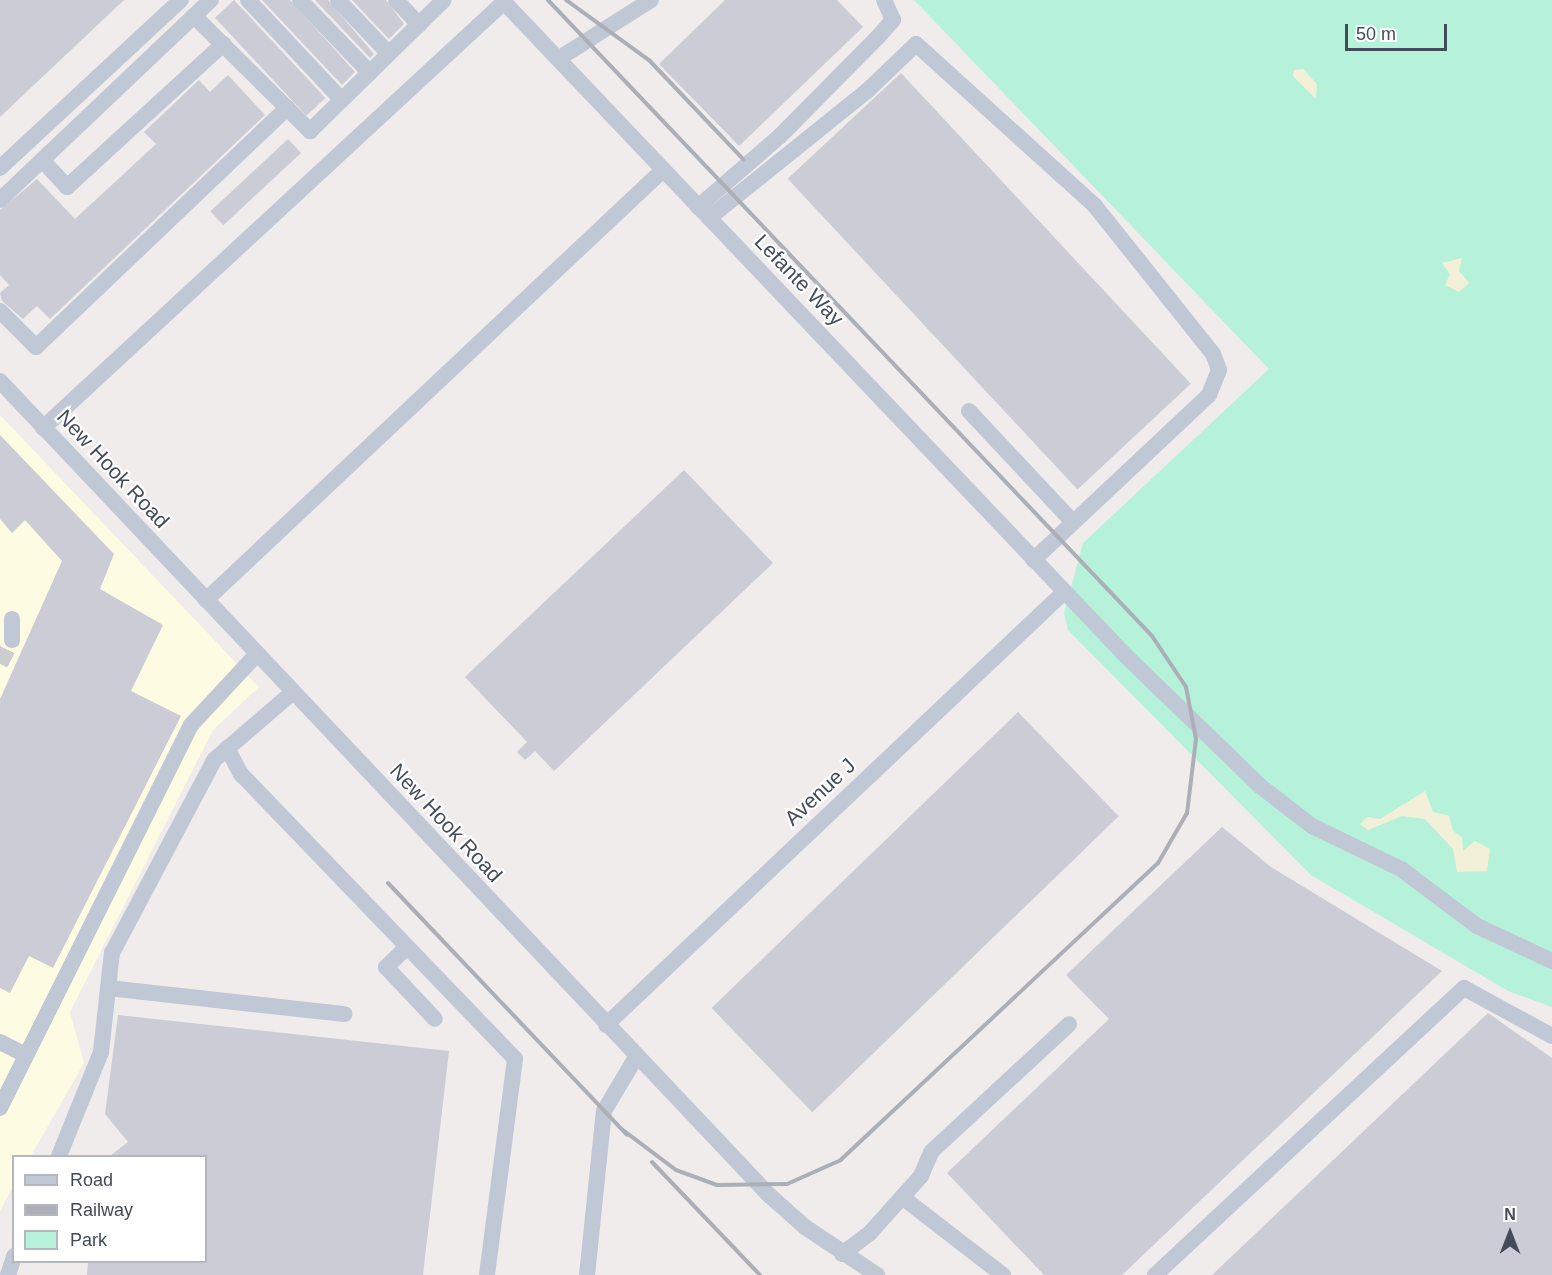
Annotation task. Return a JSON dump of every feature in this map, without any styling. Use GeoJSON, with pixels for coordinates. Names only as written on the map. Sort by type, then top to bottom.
{"type":"FeatureCollection","features":[{"type":"Feature","properties":{"kind":"street"},"geometry":{"type":"LineString","coordinates":[[0,168],[181,0]]}},
{"type":"Feature","properties":{"kind":"street"},"geometry":{"type":"LineString","coordinates":[[0,200],[211,0]]}},
{"type":"Feature","properties":{"kind":"street"},"geometry":{"type":"LineString","coordinates":[[248,0],[342,100]]}},
{"type":"Feature","properties":{"kind":"street"},"geometry":{"type":"LineString","coordinates":[[300,0],[370,73]]}},
{"type":"Feature","properties":{"kind":"street"},"geometry":{"type":"LineString","coordinates":[[338,0],[389,54]]}},
{"type":"Feature","properties":{"kind":"street"},"geometry":{"type":"LineString","coordinates":[[396,0],[419,25]]}},
{"type":"Feature","properties":{"kind":"street"},"geometry":{"type":"LineString","coordinates":[[195,16],[310,131],[444,0]]}},
{"type":"Feature","properties":{"kind":"street"},"geometry":{"type":"LineString","coordinates":[[558,59],[651,0]]}},
{"type":"Feature","properties":{"kind":"street"},"geometry":{"type":"LineString","coordinates":[[703,212],[893,20],[884,0]]}},
{"type":"Feature","properties":{"kind":"street"},"geometry":{"type":"LineString","coordinates":[[43,428],[503,1]]}},
{"type":"Feature","properties":{"kind":"street","name":"Lefante Way"},"geometry":{"type":"LineString","coordinates":[[503,1],[1033,560],[1260,786],[1312,826],[1401,869],[1437,899],[1521,951],[1552,961]]}},
{"type":"Feature","properties":{"kind":"street"},"geometry":{"type":"LineString","coordinates":[[42,160],[67,187],[223,44]]}},
{"type":"Feature","properties":{"kind":"street"},"geometry":{"type":"LineString","coordinates":[[703,212],[867,91],[916,44],[1095,206],[1213,354],[1220,370],[1209,395],[1033,560]]}},
{"type":"Feature","properties":{"kind":"street"},"geometry":{"type":"LineString","coordinates":[[0,311],[36,347],[286,108]]}},
{"type":"Feature","properties":{"kind":"street"},"geometry":{"type":"LineString","coordinates":[[206,600],[663,170]]}},
{"type":"Feature","properties":{"kind":"street","name":"New Hook Road"},"geometry":{"type":"LineString","coordinates":[[0,381],[636,1057],[769,1195],[842,1254],[877,1275]]}},
{"type":"Feature","properties":{"kind":"street"},"geometry":{"type":"LineString","coordinates":[[969,411],[1073,522]]}},
{"type":"Feature","properties":{"kind":"street","name":"Avenue J"},"geometry":{"type":"LineString","coordinates":[[606,1025],[1064,592]]}},
{"type":"Feature","properties":{"kind":"street"},"geometry":{"type":"LineString","coordinates":[[12,619],[12,640]]}},
{"type":"Feature","properties":{"kind":"street"},"geometry":{"type":"LineString","coordinates":[[0,1108],[191,725],[257,654]]}},
{"type":"Feature","properties":{"kind":"street"},"geometry":{"type":"LineString","coordinates":[[59,1155],[101,1052],[112,953],[214,760],[293,692]]}},
{"type":"Feature","properties":{"kind":"street"},"geometry":{"type":"LineString","coordinates":[[227,748],[241,774],[515,1059],[487,1275]]}},
{"type":"Feature","properties":{"kind":"street"},"geometry":{"type":"LineString","coordinates":[[407,947],[386,967],[435,1019]]}},
{"type":"Feature","properties":{"kind":"street"},"geometry":{"type":"LineString","coordinates":[[108,988],[345,1014]]}},
{"type":"Feature","properties":{"kind":"street"},"geometry":{"type":"LineString","coordinates":[[1155,1275],[1464,988],[1552,1036]]}},
{"type":"Feature","properties":{"kind":"street"},"geometry":{"type":"LineString","coordinates":[[842,1254],[902,1197],[932,1152],[1069,1024]]}},
{"type":"Feature","properties":{"kind":"street"},"geometry":{"type":"LineString","coordinates":[[0,1042],[25,1055]]}},
{"type":"Feature","properties":{"kind":"street"},"geometry":{"type":"LineString","coordinates":[[587,1275],[604,1112],[636,1057]]}},
{"type":"Feature","properties":{"kind":"street"},"geometry":{"type":"LineString","coordinates":[[902,1197],[1003,1275]]}},
{"type":"Feature","properties":{"kind":"shaded area"},"geometry":{"type":"Polygon","coordinates":[[[0,415],[259,687],[213,730],[70,1012],[84,1063],[32,1155],[12,1155],[12,1189],[0,1211],[0,415]]]}},
{"type":"Feature","properties":{"kind":"green space"},"geometry":{"type":"Polygon","coordinates":[[[914,0],[1552,0],[1552,1007],[1508,991],[1311,875],[1068,630],[1064,613],[1083,543],[1269,369],[914,0]]]}},
{"type":"Feature","properties":{"kind":"sand"},"geometry":{"type":"Polygon","coordinates":[[[1303,69],[1317,84],[1316,99],[1293,76],[1294,70],[1303,69]]]}},
{"type":"Feature","properties":{"kind":"sand"},"geometry":{"type":"Polygon","coordinates":[[[1462,258],[1459,271],[1469,283],[1459,292],[1445,285],[1450,274],[1442,263],[1462,258]]]}},
{"type":"Feature","properties":{"kind":"sand"},"geometry":{"type":"Polygon","coordinates":[[[1425,791],[1433,812],[1449,816],[1453,831],[1462,837],[1463,851],[1475,841],[1490,849],[1487,871],[1457,872],[1453,849],[1425,819],[1402,816],[1368,830],[1360,824],[1367,817],[1380,819],[1425,791]]]}},
{"type":"Feature","properties":{"kind":"building"},"geometry":{"type":"Polygon","coordinates":[[[0,0],[124,0],[0,117],[0,0]]]}},
{"type":"Feature","properties":{"kind":"building"},"geometry":{"type":"Polygon","coordinates":[[[234,0],[325,98],[306,116],[215,18],[234,0]]]}},
{"type":"Feature","properties":{"kind":"building"},"geometry":{"type":"Polygon","coordinates":[[[262,0],[290,0],[355,72],[342,85],[262,0]]]}},
{"type":"Feature","properties":{"kind":"building"},"geometry":{"type":"Polygon","coordinates":[[[315,0],[328,0],[374,54],[370,58],[315,0]]]}},
{"type":"Feature","properties":{"kind":"building"},"geometry":{"type":"Polygon","coordinates":[[[352,0],[386,0],[404,24],[389,39],[352,0]]]}},
{"type":"Feature","properties":{"kind":"building"},"geometry":{"type":"Polygon","coordinates":[[[725,0],[837,0],[863,27],[739,146],[659,64],[725,0]]]}},
{"type":"Feature","properties":{"kind":"building"},"geometry":{"type":"Polygon","coordinates":[[[901,73],[1191,384],[1077,490],[788,179],[901,73]]]}},
{"type":"Feature","properties":{"kind":"building"},"geometry":{"type":"Polygon","coordinates":[[[228,75],[265,115],[50,319],[37,306],[23,319],[2,301],[0,293],[9,285],[0,275],[0,210],[37,179],[75,219],[156,144],[144,132],[199,80],[210,92],[228,75]]]}},
{"type":"Feature","properties":{"kind":"building"},"geometry":{"type":"Polygon","coordinates":[[[288,139],[301,153],[223,225],[210,211],[288,139]]]}},
{"type":"Feature","properties":{"kind":"building"},"geometry":{"type":"Polygon","coordinates":[[[0,435],[114,554],[100,589],[163,625],[131,691],[181,716],[53,968],[29,956],[10,993],[0,988],[0,699],[62,561],[25,520],[12,533],[0,519],[0,435]]]}},
{"type":"Feature","properties":{"kind":"building"},"geometry":{"type":"Polygon","coordinates":[[[684,470],[773,563],[554,771],[535,751],[525,760],[517,752],[527,742],[465,677],[684,470]]]}},
{"type":"Feature","properties":{"kind":"building"},"geometry":{"type":"Polygon","coordinates":[[[1018,712],[1119,816],[812,1112],[712,1008],[1018,712]]]}},
{"type":"Feature","properties":{"kind":"building"},"geometry":{"type":"Polygon","coordinates":[[[1222,827],[1271,867],[1442,971],[1122,1275],[1044,1275],[947,1173],[1109,1019],[1066,975],[1222,827]]]}},
{"type":"Feature","properties":{"kind":"building"},"geometry":{"type":"Polygon","coordinates":[[[1488,1013],[1552,1058],[1552,1275],[1212,1275],[1488,1013]]]}},
{"type":"Feature","properties":{"kind":"building"},"geometry":{"type":"Polygon","coordinates":[[[118,1015],[449,1051],[423,1275],[87,1275],[88,1263],[207,1263],[207,1155],[111,1155],[128,1142],[105,1114],[118,1015]]]}},
{"type":"Feature","properties":{"kind":"tunnel"},"geometry":{"type":"LineString","coordinates":[[0,664],[12,640]]}},
{"type":"Feature","properties":{"kind":"railway"},"geometry":{"type":"LineString","coordinates":[[548,0],[1152,636],[1186,687],[1196,739],[1187,813],[1158,863],[841,1160],[787,1184],[717,1185],[676,1170],[623,1130]]}},
{"type":"Feature","properties":{"kind":"railway"},"geometry":{"type":"LineString","coordinates":[[566,0],[649,60],[743,159]]}},
{"type":"Feature","properties":{"kind":"railway"},"geometry":{"type":"LineString","coordinates":[[388,883],[627,1135]]}},
{"type":"Feature","properties":{"kind":"railway"},"geometry":{"type":"LineString","coordinates":[[652,1162],[760,1275]]}}]}
